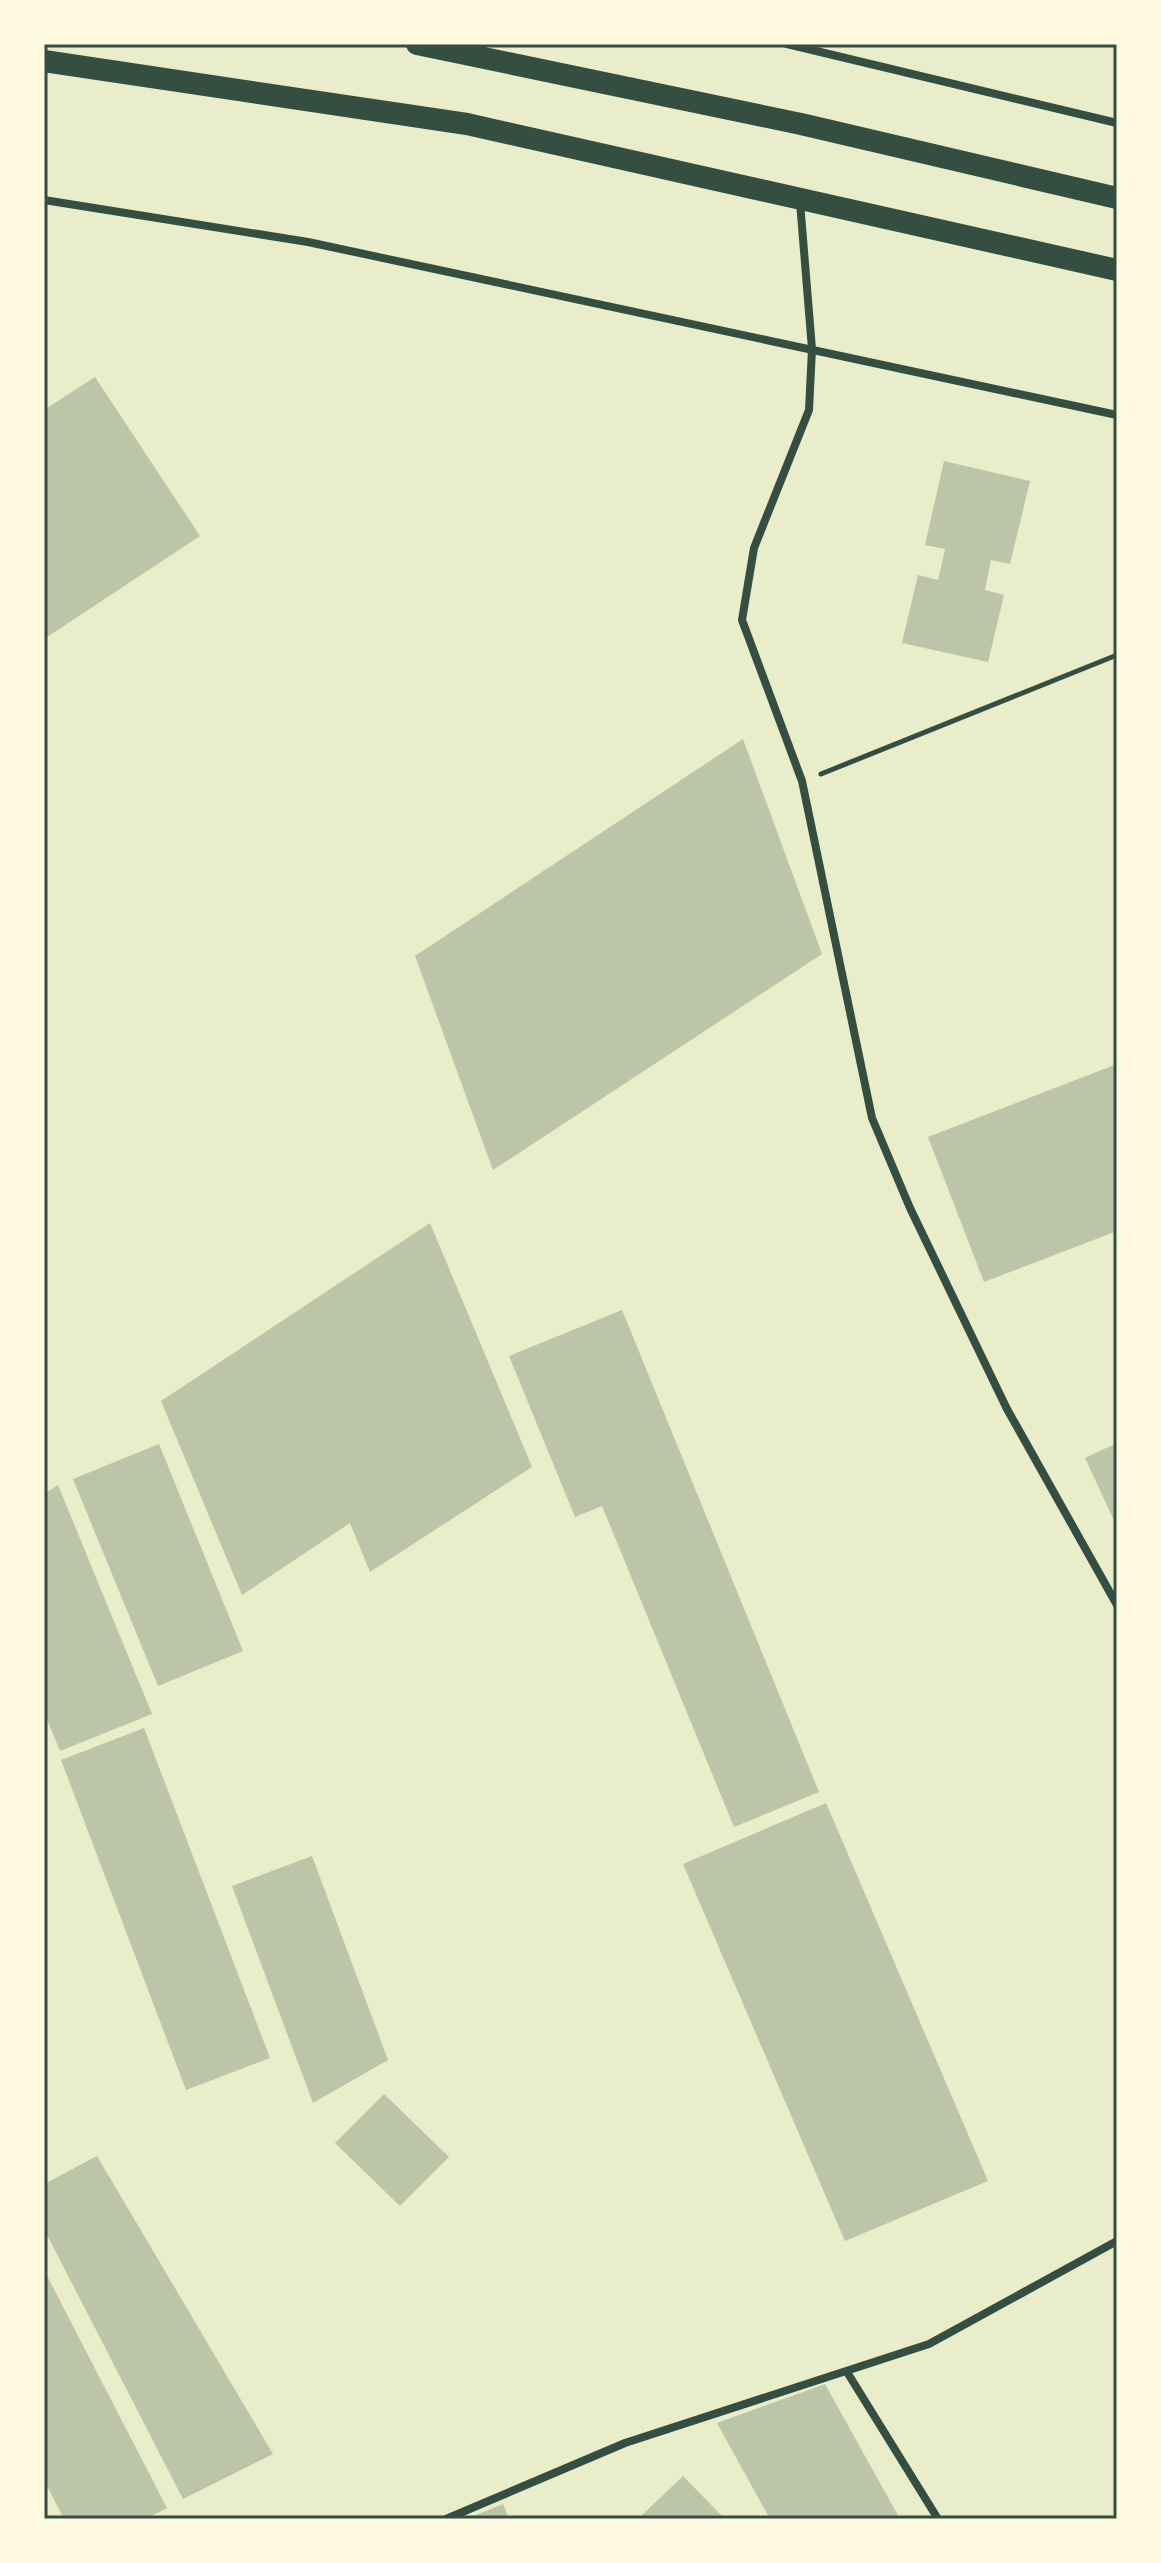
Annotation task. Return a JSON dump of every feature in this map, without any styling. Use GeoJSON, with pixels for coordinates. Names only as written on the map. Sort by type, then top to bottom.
{"type":"FeatureCollection","features":[{"type":"Feature","properties":{"kind":"highway"},"geometry":{"type":"LineString","coordinates":[[417,44],[801,124],[1117,198]]}},
{"type":"Feature","properties":{"kind":"highway"},"geometry":{"type":"LineString","coordinates":[[44,61],[467,124],[1117,270]]}},
{"type":"Feature","properties":{"kind":"street"},"geometry":{"type":"LineString","coordinates":[[787,44],[1117,123]]}},
{"type":"Feature","properties":{"kind":"street"},"geometry":{"type":"LineString","coordinates":[[800,197],[812,349],[809,410],[754,548],[742,620],[802,781],[872,1118],[910,1208],[1007,1409],[1117,1605]]}},
{"type":"Feature","properties":{"kind":"street"},"geometry":{"type":"LineString","coordinates":[[44,200],[308,242],[1117,415]]}},
{"type":"Feature","properties":{"kind":"street"},"geometry":{"type":"LineString","coordinates":[[446,2519],[625,2443],[929,2344],[1117,2241]]}},
{"type":"Feature","properties":{"kind":"street"},"geometry":{"type":"LineString","coordinates":[[847,2372],[938,2519]]}},
{"type":"Feature","properties":{"kind":"path"},"geometry":{"type":"LineString","coordinates":[[802,781],[1117,655]]}},
{"type":"Feature","properties":{"kind":"building"},"geometry":{"type":"Polygon","coordinates":[[[95,377],[200,536],[44,639],[44,410],[95,377]]]}},
{"type":"Feature","properties":{"kind":"building"},"geometry":{"type":"Polygon","coordinates":[[[944,461],[1030,481],[1010,564],[991,560],[985,590],[1004,595],[988,662],[902,643],[918,575],[938,580],[945,549],[925,545],[944,461]]]}},
{"type":"Feature","properties":{"kind":"building"},"geometry":{"type":"Polygon","coordinates":[[[743,739],[822,954],[493,1170],[415,956],[743,739]]]}},
{"type":"Feature","properties":{"kind":"building"},"geometry":{"type":"Polygon","coordinates":[[[1117,1064],[1117,1231],[984,1282],[928,1137],[1117,1064]]]}},
{"type":"Feature","properties":{"kind":"building"},"geometry":{"type":"Polygon","coordinates":[[[430,1223],[532,1467],[370,1572],[350,1523],[242,1595],[161,1401],[430,1223]]]}},
{"type":"Feature","properties":{"kind":"building"},"geometry":{"type":"Polygon","coordinates":[[[622,1310],[819,1792],[734,1827],[602,1506],[575,1517],[509,1356],[622,1310]]]}},
{"type":"Feature","properties":{"kind":"building"},"geometry":{"type":"Polygon","coordinates":[[[1117,1443],[1117,1527],[1085,1458],[1117,1443]]]}},
{"type":"Feature","properties":{"kind":"building"},"geometry":{"type":"Polygon","coordinates":[[[159,1444],[243,1651],[158,1686],[73,1479],[159,1444]]]}},
{"type":"Feature","properties":{"kind":"building"},"geometry":{"type":"Polygon","coordinates":[[[58,1485],[152,1714],[60,1751],[44,1712],[44,1494],[58,1485]]]}},
{"type":"Feature","properties":{"kind":"building"},"geometry":{"type":"Polygon","coordinates":[[[144,1728],[270,2058],[186,2090],[61,1760],[144,1728]]]}},
{"type":"Feature","properties":{"kind":"building"},"geometry":{"type":"Polygon","coordinates":[[[826,1803],[988,2181],[845,2241],[683,1864],[826,1803]]]}},
{"type":"Feature","properties":{"kind":"building"},"geometry":{"type":"Polygon","coordinates":[[[312,1856],[388,2060],[313,2103],[232,1886],[312,1856]]]}},
{"type":"Feature","properties":{"kind":"building"},"geometry":{"type":"Polygon","coordinates":[[[384,2094],[449,2157],[400,2206],[335,2143],[384,2094]]]}},
{"type":"Feature","properties":{"kind":"building"},"geometry":{"type":"Polygon","coordinates":[[[97,2156],[273,2454],[183,2499],[44,2229],[44,2184],[97,2156]]]}},
{"type":"Feature","properties":{"kind":"building"},"geometry":{"type":"Polygon","coordinates":[[[44,2270],[167,2508],[146,2519],[64,2519],[44,2480],[44,2270]]]}},
{"type":"Feature","properties":{"kind":"building"},"geometry":{"type":"Polygon","coordinates":[[[825,2384],[900,2519],[770,2519],[717,2423],[825,2384]]]}},
{"type":"Feature","properties":{"kind":"building"},"geometry":{"type":"Polygon","coordinates":[[[683,2476],[725,2519],[638,2519],[683,2476]]]}},
{"type":"Feature","properties":{"kind":"building"},"geometry":{"type":"Polygon","coordinates":[[[503,2504],[509,2519],[466,2519],[503,2504]]]}}]}
